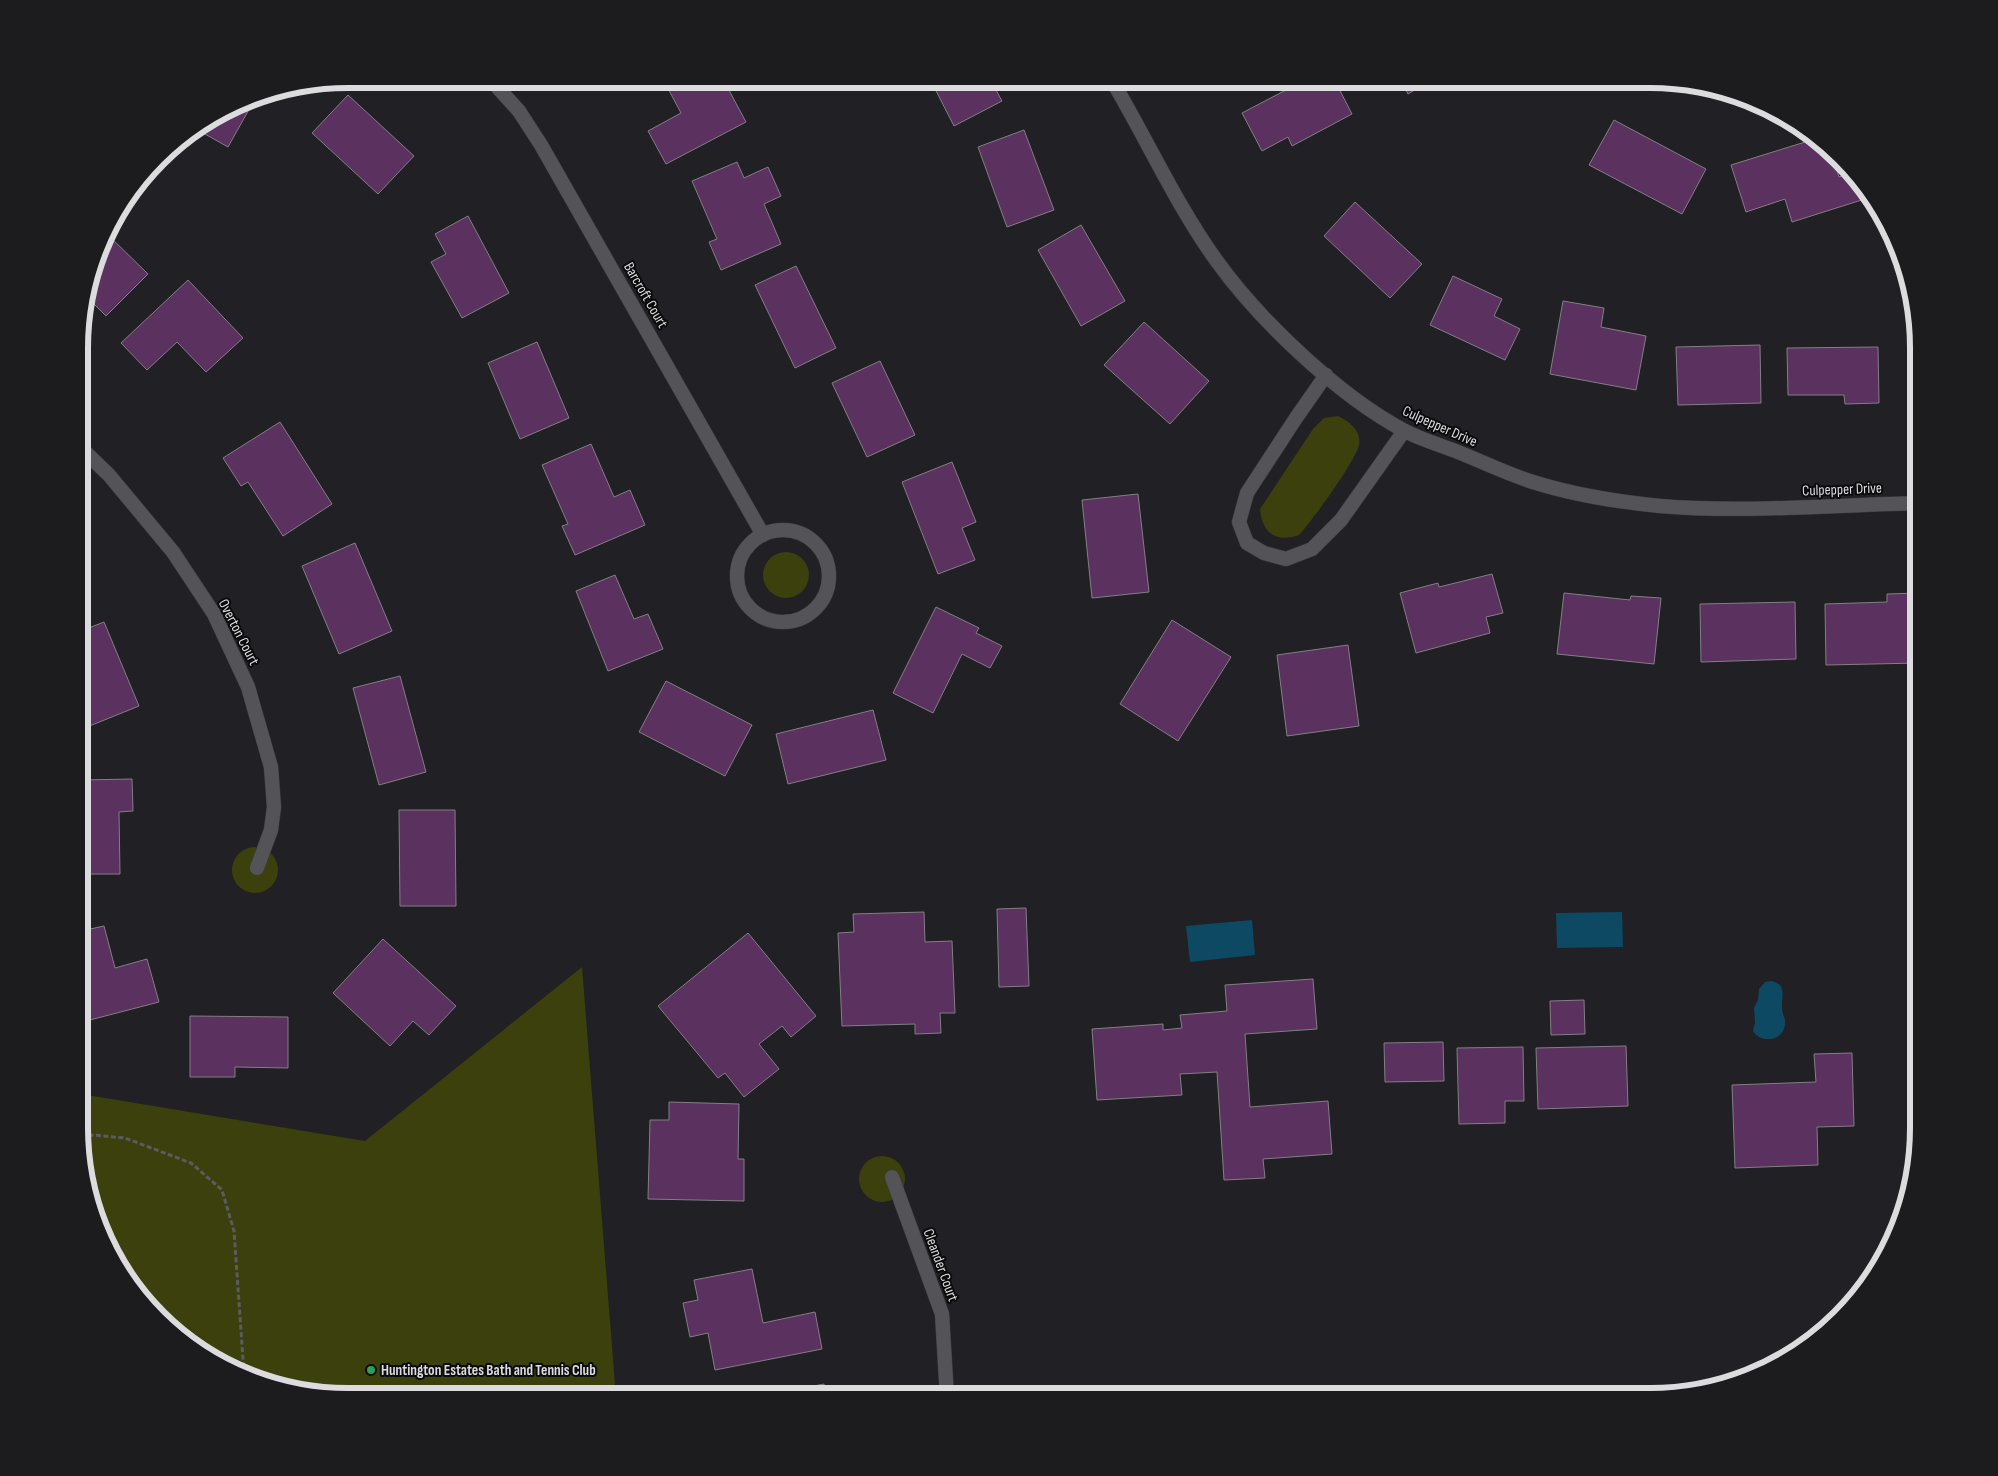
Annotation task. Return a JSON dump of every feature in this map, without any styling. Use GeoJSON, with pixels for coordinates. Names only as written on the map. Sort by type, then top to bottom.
{"type":"FeatureCollection","features":[{"type":"Feature","properties":{"kind":"street","name":"Barcroft Court"},"geometry":{"type":"LineString","coordinates":[[497,87],[519,111],[541,145],[763,535]]}},
{"type":"Feature","properties":{"kind":"street","name":"Culpepper Drive"},"geometry":{"type":"LineString","coordinates":[[1119,87],[1158,166],[1216,260],[1259,311],[1326,376],[1404,431],[1533,482],[1611,500],[1661,506],[1737,508],[1910,503]]}},
{"type":"Feature","properties":{"kind":"street"},"geometry":{"type":"LineString","coordinates":[[1326,376],[1246,493],[1238,522],[1247,543],[1264,553],[1286,559],[1312,550],[1340,520],[1404,431]]}},
{"type":"Feature","properties":{"kind":"street","name":"Overton Court"},"geometry":{"type":"LineString","coordinates":[[87,454],[110,475],[173,552],[214,614],[248,687],[271,767],[274,807],[270,830],[257,868]]}},
{"type":"Feature","properties":{"kind":"street"},"geometry":{"type":"LineString","coordinates":[[779,530],[795,532],[809,538],[821,549],[828,564],[829,579],[825,594],[816,608],[803,617],[790,622],[775,621],[762,616],[750,608],[742,596],[738,582],[738,568],[743,554],[752,543],[763,535],[779,530]]}},
{"type":"Feature","properties":{"kind":"street","name":"Cleander Court"},"geometry":{"type":"LineString","coordinates":[[892,1177],[942,1314],[946,1388]]}},
{"type":"Feature","properties":{"kind":"path"},"geometry":{"type":"LineString","coordinates":[[87,1135],[125,1138],[191,1163],[222,1190],[234,1231],[244,1367]]}},
{"type":"Feature","properties":{"kind":"green space"},"geometry":{"type":"Polygon","coordinates":[[[1338,416],[1354,427],[1359,435],[1359,445],[1356,453],[1323,505],[1299,535],[1283,538],[1277,537],[1267,530],[1261,517],[1260,509],[1313,429],[1324,418],[1338,416]]]}},
{"type":"Feature","properties":{"kind":"green space"},"geometry":{"type":"Polygon","coordinates":[[[786,552],[799,556],[805,562],[809,575],[805,588],[799,594],[786,598],[773,594],[767,588],[763,575],[767,562],[773,556],[786,552]]]}},
{"type":"Feature","properties":{"kind":"green space"},"geometry":{"type":"Polygon","coordinates":[[[250,847],[260,847],[274,857],[278,870],[274,883],[268,889],[260,893],[250,893],[236,883],[232,875],[232,865],[242,851],[250,847]]]}},
{"type":"Feature","properties":{"kind":"green space"},"geometry":{"type":"Polygon","coordinates":[[[582,967],[615,1388],[331,1388],[280,1380],[248,1369],[218,1354],[189,1335],[152,1300],[131,1273],[114,1243],[101,1212],[92,1179],[88,1145],[87,1095],[365,1141],[582,967]]]}},
{"type":"Feature","properties":{"kind":"green space"},"geometry":{"type":"Polygon","coordinates":[[[887,1156],[899,1162],[904,1170],[904,1188],[899,1196],[891,1201],[877,1202],[865,1196],[860,1188],[859,1174],[865,1162],[873,1157],[887,1156]]]}},
{"type":"Feature","properties":{"kind":"water"},"geometry":{"type":"Polygon","coordinates":[[[1622,912],[1623,947],[1557,948],[1556,913],[1622,912]]]}},
{"type":"Feature","properties":{"kind":"water"},"geometry":{"type":"Polygon","coordinates":[[[1252,920],[1255,955],[1190,962],[1186,926],[1252,920]]]}},
{"type":"Feature","properties":{"kind":"water"},"geometry":{"type":"Polygon","coordinates":[[[1771,981],[1779,984],[1782,990],[1782,1008],[1785,1024],[1781,1034],[1772,1039],[1767,1039],[1762,1038],[1753,1031],[1755,1023],[1754,1008],[1758,1000],[1759,989],[1765,982],[1771,981]]]}},
{"type":"Feature","properties":{"kind":"building"},"geometry":{"type":"Polygon","coordinates":[[[667,87],[727,87],[746,122],[666,164],[648,131],[681,113],[667,87]]]}},
{"type":"Feature","properties":{"kind":"building"},"geometry":{"type":"Polygon","coordinates":[[[934,87],[994,87],[1002,101],[954,126],[934,87]]]}},
{"type":"Feature","properties":{"kind":"building"},"geometry":{"type":"Polygon","coordinates":[[[1292,87],[1338,87],[1352,114],[1292,146],[1288,137],[1262,151],[1242,113],[1292,87]]]}},
{"type":"Feature","properties":{"kind":"building"},"geometry":{"type":"Polygon","coordinates":[[[1404,87],[1420,87],[1408,94],[1404,87]]]}},
{"type":"Feature","properties":{"kind":"building"},"geometry":{"type":"Polygon","coordinates":[[[348,95],[414,156],[378,194],[312,133],[348,95]]]}},
{"type":"Feature","properties":{"kind":"building"},"geometry":{"type":"Polygon","coordinates":[[[251,106],[228,147],[201,132],[251,106]]]}},
{"type":"Feature","properties":{"kind":"building"},"geometry":{"type":"Polygon","coordinates":[[[1614,120],[1706,169],[1682,214],[1589,165],[1614,120]]]}},
{"type":"Feature","properties":{"kind":"building"},"geometry":{"type":"Polygon","coordinates":[[[1024,130],[1054,210],[1007,227],[978,147],[1024,130]]]}},
{"type":"Feature","properties":{"kind":"building"},"geometry":{"type":"Polygon","coordinates":[[[1809,141],[1835,165],[1839,177],[1845,175],[1864,199],[1792,222],[1785,199],[1746,212],[1731,165],[1809,141]]]}},
{"type":"Feature","properties":{"kind":"building"},"geometry":{"type":"Polygon","coordinates":[[[737,162],[744,178],[768,167],[781,196],[764,204],[781,244],[721,270],[709,242],[717,239],[692,181],[737,162]]]}},
{"type":"Feature","properties":{"kind":"building"},"geometry":{"type":"Polygon","coordinates":[[[1355,202],[1422,264],[1390,298],[1324,236],[1355,202]]]}},
{"type":"Feature","properties":{"kind":"building"},"geometry":{"type":"Polygon","coordinates":[[[468,216],[509,293],[462,318],[431,262],[446,254],[435,234],[468,216]]]}},
{"type":"Feature","properties":{"kind":"building"},"geometry":{"type":"Polygon","coordinates":[[[1081,225],[1125,301],[1081,326],[1038,250],[1081,225]]]}},
{"type":"Feature","properties":{"kind":"building"},"geometry":{"type":"Polygon","coordinates":[[[112,238],[148,274],[106,316],[91,301],[101,264],[112,238]]]}},
{"type":"Feature","properties":{"kind":"building"},"geometry":{"type":"Polygon","coordinates":[[[796,266],[836,348],[795,368],[755,285],[796,266]]]}},
{"type":"Feature","properties":{"kind":"building"},"geometry":{"type":"Polygon","coordinates":[[[1453,276],[1502,299],[1494,316],[1520,329],[1505,360],[1430,325],[1453,276]]]}},
{"type":"Feature","properties":{"kind":"building"},"geometry":{"type":"Polygon","coordinates":[[[188,280],[243,338],[206,372],[177,342],[147,370],[121,343],[188,280]]]}},
{"type":"Feature","properties":{"kind":"building"},"geometry":{"type":"Polygon","coordinates":[[[1563,301],[1604,308],[1601,327],[1646,336],[1636,390],[1550,374],[1563,301]]]}},
{"type":"Feature","properties":{"kind":"building"},"geometry":{"type":"Polygon","coordinates":[[[1144,322],[1209,381],[1170,424],[1104,365],[1144,322]]]}},
{"type":"Feature","properties":{"kind":"building"},"geometry":{"type":"Polygon","coordinates":[[[537,342],[569,418],[520,439],[488,363],[537,342]]]}},
{"type":"Feature","properties":{"kind":"building"},"geometry":{"type":"Polygon","coordinates":[[[1760,345],[1761,403],[1678,405],[1676,347],[1760,345]]]}},
{"type":"Feature","properties":{"kind":"building"},"geometry":{"type":"Polygon","coordinates":[[[1878,347],[1879,403],[1845,404],[1844,395],[1788,395],[1787,348],[1878,347]]]}},
{"type":"Feature","properties":{"kind":"building"},"geometry":{"type":"Polygon","coordinates":[[[1908,347],[1910,347],[1910,400],[1908,347]]]}},
{"type":"Feature","properties":{"kind":"building"},"geometry":{"type":"Polygon","coordinates":[[[880,361],[915,435],[867,457],[832,383],[880,361]]]}},
{"type":"Feature","properties":{"kind":"building"},"geometry":{"type":"Polygon","coordinates":[[[280,422],[332,504],[283,536],[248,482],[241,486],[223,458],[280,422]]]}},
{"type":"Feature","properties":{"kind":"building"},"geometry":{"type":"Polygon","coordinates":[[[591,444],[614,497],[630,490],[645,525],[575,555],[562,526],[568,524],[542,465],[591,444]]]}},
{"type":"Feature","properties":{"kind":"building"},"geometry":{"type":"Polygon","coordinates":[[[952,462],[976,522],[962,528],[975,560],[938,574],[902,482],[952,462]]]}},
{"type":"Feature","properties":{"kind":"building"},"geometry":{"type":"Polygon","coordinates":[[[1138,494],[1149,592],[1092,598],[1082,500],[1138,494]]]}},
{"type":"Feature","properties":{"kind":"building"},"geometry":{"type":"Polygon","coordinates":[[[355,543],[392,631],[339,654],[302,566],[355,543]]]}},
{"type":"Feature","properties":{"kind":"building"},"geometry":{"type":"Polygon","coordinates":[[[1492,574],[1503,613],[1486,617],[1490,633],[1416,653],[1400,593],[1438,583],[1439,587],[1492,574]]]}},
{"type":"Feature","properties":{"kind":"building"},"geometry":{"type":"Polygon","coordinates":[[[615,575],[634,619],[648,614],[663,649],[608,671],[576,591],[615,575]]]}},
{"type":"Feature","properties":{"kind":"building"},"geometry":{"type":"Polygon","coordinates":[[[1564,593],[1630,600],[1631,596],[1661,598],[1654,664],[1557,654],[1564,593]]]}},
{"type":"Feature","properties":{"kind":"building"},"geometry":{"type":"Polygon","coordinates":[[[1910,593],[1910,663],[1826,665],[1825,604],[1887,602],[1887,594],[1910,593]]]}},
{"type":"Feature","properties":{"kind":"building"},"geometry":{"type":"Polygon","coordinates":[[[1795,602],[1796,659],[1701,662],[1700,604],[1795,602]]]}},
{"type":"Feature","properties":{"kind":"building"},"geometry":{"type":"Polygon","coordinates":[[[936,607],[979,628],[976,633],[1002,646],[990,668],[962,654],[933,713],[893,693],[936,607]]]}},
{"type":"Feature","properties":{"kind":"building"},"geometry":{"type":"Polygon","coordinates":[[[1172,620],[1231,657],[1178,741],[1120,704],[1172,620]]]}},
{"type":"Feature","properties":{"kind":"building"},"geometry":{"type":"Polygon","coordinates":[[[104,622],[139,706],[87,727],[87,629],[104,622]]]}},
{"type":"Feature","properties":{"kind":"building"},"geometry":{"type":"Polygon","coordinates":[[[1348,645],[1359,726],[1287,736],[1277,655],[1348,645]]]}},
{"type":"Feature","properties":{"kind":"building"},"geometry":{"type":"Polygon","coordinates":[[[400,676],[426,772],[379,785],[353,688],[400,676]]]}},
{"type":"Feature","properties":{"kind":"building"},"geometry":{"type":"Polygon","coordinates":[[[666,681],[752,725],[725,776],[639,732],[666,681]]]}},
{"type":"Feature","properties":{"kind":"building"},"geometry":{"type":"Polygon","coordinates":[[[873,710],[886,760],[788,784],[776,734],[873,710]]]}},
{"type":"Feature","properties":{"kind":"building"},"geometry":{"type":"Polygon","coordinates":[[[132,779],[133,811],[119,812],[120,874],[87,874],[87,780],[132,779]]]}},
{"type":"Feature","properties":{"kind":"building"},"geometry":{"type":"Polygon","coordinates":[[[399,810],[455,810],[456,906],[400,906],[399,810]]]}},
{"type":"Feature","properties":{"kind":"building"},"geometry":{"type":"Polygon","coordinates":[[[1026,908],[1029,986],[999,987],[997,909],[1026,908]]]}},
{"type":"Feature","properties":{"kind":"building"},"geometry":{"type":"Polygon","coordinates":[[[924,912],[925,942],[952,941],[955,1013],[940,1013],[941,1033],[915,1034],[915,1024],[842,1026],[838,933],[854,932],[853,914],[924,912]]]}},
{"type":"Feature","properties":{"kind":"building"},"geometry":{"type":"Polygon","coordinates":[[[104,926],[115,968],[147,959],[159,1002],[87,1021],[87,930],[104,926]]]}},
{"type":"Feature","properties":{"kind":"building"},"geometry":{"type":"Polygon","coordinates":[[[748,933],[816,1016],[791,1037],[782,1026],[759,1044],[779,1069],[744,1097],[725,1073],[718,1078],[658,1006],[748,933]]]}},
{"type":"Feature","properties":{"kind":"building"},"geometry":{"type":"Polygon","coordinates":[[[383,939],[456,1006],[429,1035],[413,1021],[390,1046],[333,993],[383,939]]]}},
{"type":"Feature","properties":{"kind":"building"},"geometry":{"type":"Polygon","coordinates":[[[1313,979],[1317,1029],[1245,1034],[1250,1107],[1328,1101],[1332,1154],[1263,1159],[1265,1178],[1224,1180],[1217,1072],[1180,1074],[1182,1095],[1097,1100],[1092,1029],[1163,1024],[1163,1030],[1182,1028],[1180,1015],[1227,1011],[1225,985],[1313,979]]]}},
{"type":"Feature","properties":{"kind":"building"},"geometry":{"type":"Polygon","coordinates":[[[1584,1000],[1585,1034],[1551,1035],[1550,1001],[1584,1000]]]}},
{"type":"Feature","properties":{"kind":"building"},"geometry":{"type":"Polygon","coordinates":[[[190,1016],[288,1017],[288,1068],[235,1067],[235,1077],[190,1077],[190,1016]]]}},
{"type":"Feature","properties":{"kind":"building"},"geometry":{"type":"Polygon","coordinates":[[[1443,1042],[1444,1081],[1385,1082],[1384,1043],[1443,1042]]]}},
{"type":"Feature","properties":{"kind":"building"},"geometry":{"type":"Polygon","coordinates":[[[1626,1046],[1628,1106],[1538,1109],[1536,1048],[1626,1046]]]}},
{"type":"Feature","properties":{"kind":"building"},"geometry":{"type":"Polygon","coordinates":[[[1523,1047],[1524,1101],[1505,1101],[1505,1123],[1459,1124],[1457,1048],[1523,1047]]]}},
{"type":"Feature","properties":{"kind":"building"},"geometry":{"type":"Polygon","coordinates":[[[1852,1053],[1854,1126],[1817,1127],[1818,1165],[1735,1168],[1732,1085],[1816,1082],[1814,1054],[1852,1053]]]}},
{"type":"Feature","properties":{"kind":"building"},"geometry":{"type":"Polygon","coordinates":[[[669,1102],[739,1104],[738,1159],[744,1159],[744,1201],[648,1199],[650,1120],[669,1120],[669,1102]]]}},
{"type":"Feature","properties":{"kind":"building"},"geometry":{"type":"Polygon","coordinates":[[[752,1269],[763,1323],[815,1312],[822,1349],[715,1370],[708,1333],[690,1337],[683,1303],[698,1300],[694,1280],[752,1269]]]}},
{"type":"Feature","properties":{"kind":"building"},"geometry":{"type":"Polygon","coordinates":[[[824,1384],[825,1388],[803,1388],[824,1384]]]}},
{"type":"Feature","properties":{"kind":"place","name":"Huntington Estates Bath and Tennis Club"},"geometry":{"type":"Point","coordinates":[371,1370]}}]}
